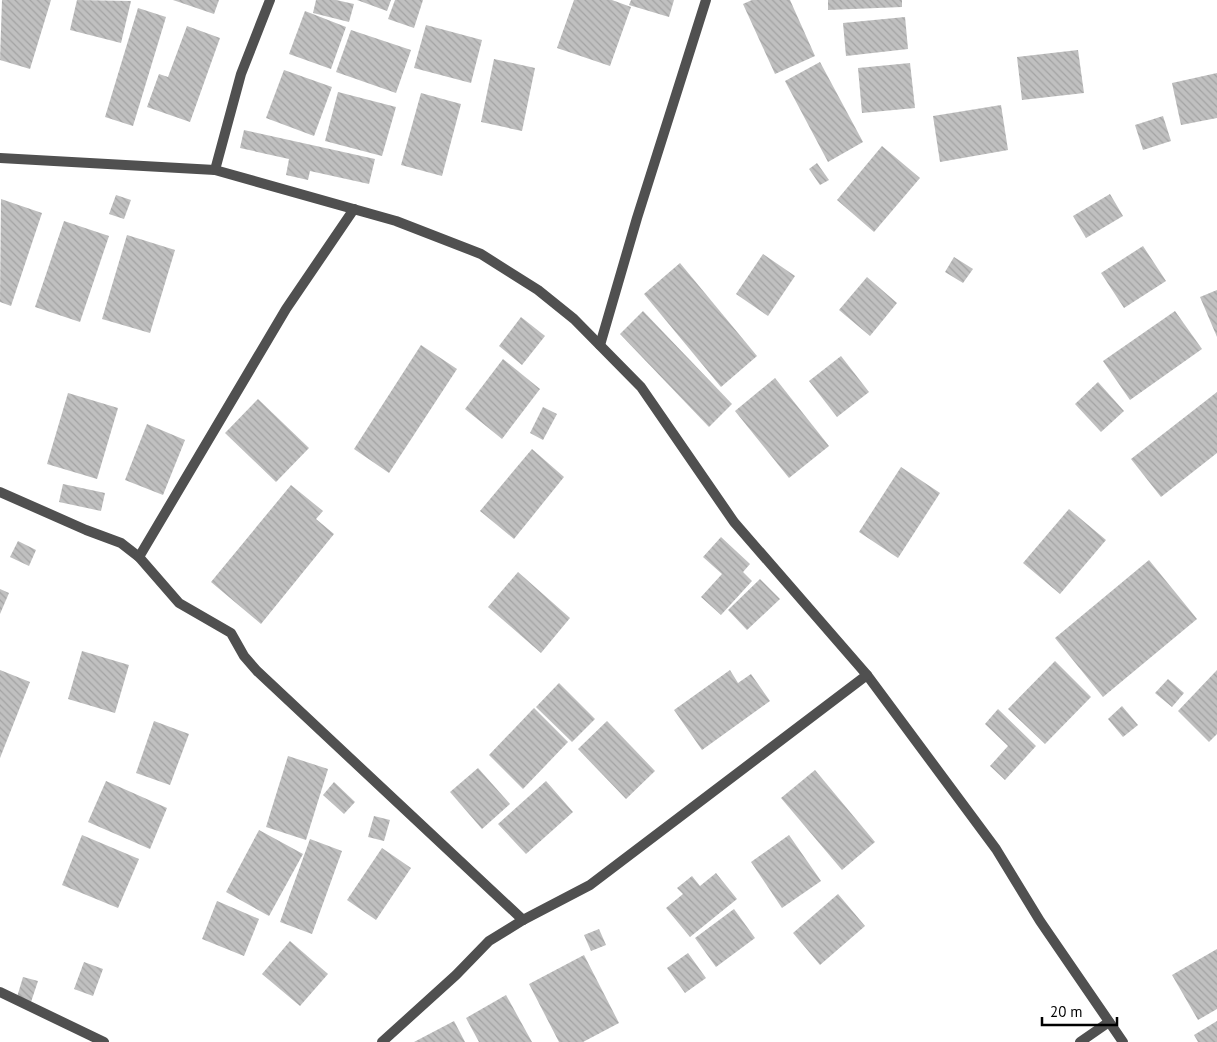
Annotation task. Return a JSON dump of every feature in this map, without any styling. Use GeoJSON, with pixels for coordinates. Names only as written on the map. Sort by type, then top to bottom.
{"type":"FeatureCollection","features":[{"type":"Feature","properties":{"kind":"street"},"geometry":{"type":"LineString","coordinates":[[214,170],[240,74],[270,0]]}},
{"type":"Feature","properties":{"kind":"street"},"geometry":{"type":"LineString","coordinates":[[600,345],[637,218],[706,0]]}},
{"type":"Feature","properties":{"kind":"street"},"geometry":{"type":"LineString","coordinates":[[0,158],[214,170],[396,221],[481,254],[538,290],[574,320],[641,387],[734,522],[866,675],[996,849],[1040,921],[1123,1042]]}},
{"type":"Feature","properties":{"kind":"street"},"geometry":{"type":"LineString","coordinates":[[139,557],[286,309],[354,209]]}},
{"type":"Feature","properties":{"kind":"street"},"geometry":{"type":"LineString","coordinates":[[0,492],[86,530],[121,543],[139,557],[179,604],[231,633],[244,656],[257,671],[523,920]]}},
{"type":"Feature","properties":{"kind":"street"},"geometry":{"type":"LineString","coordinates":[[382,1042],[456,975],[489,941],[523,920],[590,885],[866,675]]}},
{"type":"Feature","properties":{"kind":"street"},"geometry":{"type":"LineString","coordinates":[[0,992],[104,1042]]}},
{"type":"Feature","properties":{"kind":"street"},"geometry":{"type":"LineString","coordinates":[[1080,1042],[1109,1022]]}},
{"type":"Feature","properties":{"kind":"building"},"geometry":{"type":"Polygon","coordinates":[[[2,0],[51,0],[30,69],[0,60],[2,0]]]}},
{"type":"Feature","properties":{"kind":"building"},"geometry":{"type":"Polygon","coordinates":[[[77,0],[131,1],[121,43],[70,30],[77,0]]]}},
{"type":"Feature","properties":{"kind":"building"},"geometry":{"type":"Polygon","coordinates":[[[173,0],[219,0],[214,14],[173,0]]]}},
{"type":"Feature","properties":{"kind":"building"},"geometry":{"type":"Polygon","coordinates":[[[316,0],[336,0],[354,4],[349,22],[313,13],[316,0]]]}},
{"type":"Feature","properties":{"kind":"building"},"geometry":{"type":"Polygon","coordinates":[[[357,0],[391,0],[387,11],[357,0]]]}},
{"type":"Feature","properties":{"kind":"building"},"geometry":{"type":"Polygon","coordinates":[[[395,0],[423,0],[414,28],[388,19],[395,0]]]}},
{"type":"Feature","properties":{"kind":"building"},"geometry":{"type":"Polygon","coordinates":[[[574,0],[612,0],[631,7],[610,66],[557,48],[574,0]]]}},
{"type":"Feature","properties":{"kind":"building"},"geometry":{"type":"Polygon","coordinates":[[[631,0],[674,0],[669,17],[629,5],[631,0]]]}},
{"type":"Feature","properties":{"kind":"building"},"geometry":{"type":"Polygon","coordinates":[[[752,0],[790,0],[815,56],[775,74],[743,4],[752,0]]]}},
{"type":"Feature","properties":{"kind":"building"},"geometry":{"type":"Polygon","coordinates":[[[828,0],[902,0],[902,7],[828,10],[828,0]]]}},
{"type":"Feature","properties":{"kind":"building"},"geometry":{"type":"Polygon","coordinates":[[[138,8],[166,17],[133,126],[105,117],[138,8]]]}},
{"type":"Feature","properties":{"kind":"building"},"geometry":{"type":"Polygon","coordinates":[[[305,11],[346,27],[331,69],[289,54],[305,11]]]}},
{"type":"Feature","properties":{"kind":"building"},"geometry":{"type":"Polygon","coordinates":[[[905,17],[908,49],[846,56],[843,23],[905,17]]]}},
{"type":"Feature","properties":{"kind":"building"},"geometry":{"type":"Polygon","coordinates":[[[426,25],[482,40],[471,83],[414,68],[426,25]]]}},
{"type":"Feature","properties":{"kind":"building"},"geometry":{"type":"Polygon","coordinates":[[[187,26],[220,38],[190,122],[147,107],[159,74],[168,77],[187,26]]]}},
{"type":"Feature","properties":{"kind":"building"},"geometry":{"type":"Polygon","coordinates":[[[351,30],[411,50],[396,93],[336,72],[351,30]]]}},
{"type":"Feature","properties":{"kind":"building"},"geometry":{"type":"Polygon","coordinates":[[[1078,50],[1084,93],[1022,100],[1017,57],[1078,50]]]}},
{"type":"Feature","properties":{"kind":"building"},"geometry":{"type":"Polygon","coordinates":[[[494,59],[535,68],[522,131],[481,122],[494,59]]]}},
{"type":"Feature","properties":{"kind":"building"},"geometry":{"type":"Polygon","coordinates":[[[820,62],[863,142],[828,162],[785,81],[820,62]]]}},
{"type":"Feature","properties":{"kind":"building"},"geometry":{"type":"Polygon","coordinates":[[[910,63],[915,108],[862,113],[858,68],[910,63]]]}},
{"type":"Feature","properties":{"kind":"building"},"geometry":{"type":"Polygon","coordinates":[[[284,70],[332,87],[314,136],[266,118],[284,70]]]}},
{"type":"Feature","properties":{"kind":"building"},"geometry":{"type":"Polygon","coordinates":[[[1217,73],[1217,118],[1181,125],[1172,83],[1217,73]]]}},
{"type":"Feature","properties":{"kind":"building"},"geometry":{"type":"Polygon","coordinates":[[[338,92],[396,107],[382,156],[325,141],[338,92]]]}},
{"type":"Feature","properties":{"kind":"building"},"geometry":{"type":"Polygon","coordinates":[[[421,93],[461,104],[442,176],[401,165],[421,93]]]}},
{"type":"Feature","properties":{"kind":"building"},"geometry":{"type":"Polygon","coordinates":[[[1001,105],[1008,150],[940,162],[933,116],[1001,105]]]}},
{"type":"Feature","properties":{"kind":"building"},"geometry":{"type":"Polygon","coordinates":[[[1163,116],[1171,141],[1143,150],[1135,125],[1163,116]]]}},
{"type":"Feature","properties":{"kind":"building"},"geometry":{"type":"Polygon","coordinates":[[[244,130],[375,159],[369,184],[310,171],[308,180],[286,175],[289,159],[240,148],[244,130]]]}},
{"type":"Feature","properties":{"kind":"building"},"geometry":{"type":"Polygon","coordinates":[[[882,146],[920,178],[874,232],[837,200],[882,146]]]}},
{"type":"Feature","properties":{"kind":"building"},"geometry":{"type":"Polygon","coordinates":[[[817,163],[829,180],[820,185],[809,169],[817,163]]]}},
{"type":"Feature","properties":{"kind":"building"},"geometry":{"type":"Polygon","coordinates":[[[1110,194],[1123,216],[1086,238],[1073,216],[1110,194]]]}},
{"type":"Feature","properties":{"kind":"building"},"geometry":{"type":"Polygon","coordinates":[[[116,195],[131,200],[124,219],[109,214],[116,195]]]}},
{"type":"Feature","properties":{"kind":"building"},"geometry":{"type":"Polygon","coordinates":[[[1,199],[42,213],[11,306],[0,302],[1,199]]]}},
{"type":"Feature","properties":{"kind":"building"},"geometry":{"type":"Polygon","coordinates":[[[64,221],[109,236],[80,322],[35,307],[64,221]]]}},
{"type":"Feature","properties":{"kind":"building"},"geometry":{"type":"Polygon","coordinates":[[[127,235],[175,250],[150,333],[102,319],[127,235]]]}},
{"type":"Feature","properties":{"kind":"building"},"geometry":{"type":"Polygon","coordinates":[[[1143,246],[1166,281],[1124,308],[1101,273],[1143,246]]]}},
{"type":"Feature","properties":{"kind":"building"},"geometry":{"type":"Polygon","coordinates":[[[763,254],[795,276],[768,316],[736,294],[763,254]]]}},
{"type":"Feature","properties":{"kind":"building"},"geometry":{"type":"Polygon","coordinates":[[[954,257],[973,269],[963,283],[945,272],[954,257]]]}},
{"type":"Feature","properties":{"kind":"building"},"geometry":{"type":"Polygon","coordinates":[[[680,263],[757,356],[721,387],[644,294],[680,263]]]}},
{"type":"Feature","properties":{"kind":"building"},"geometry":{"type":"Polygon","coordinates":[[[867,277],[897,303],[870,336],[839,310],[867,277]]]}},
{"type":"Feature","properties":{"kind":"building"},"geometry":{"type":"Polygon","coordinates":[[[1217,290],[1217,337],[1200,297],[1217,290]]]}},
{"type":"Feature","properties":{"kind":"building"},"geometry":{"type":"Polygon","coordinates":[[[643,311],[732,404],[709,427],[620,334],[643,311]]]}},
{"type":"Feature","properties":{"kind":"building"},"geometry":{"type":"Polygon","coordinates":[[[1175,311],[1202,349],[1130,400],[1103,361],[1175,311]]]}},
{"type":"Feature","properties":{"kind":"building"},"geometry":{"type":"Polygon","coordinates":[[[521,317],[545,336],[522,365],[499,346],[521,317]]]}},
{"type":"Feature","properties":{"kind":"building"},"geometry":{"type":"Polygon","coordinates":[[[421,345],[457,369],[389,473],[354,449],[421,345]]]}},
{"type":"Feature","properties":{"kind":"building"},"geometry":{"type":"Polygon","coordinates":[[[841,356],[869,392],[837,417],[809,381],[841,356]]]}},
{"type":"Feature","properties":{"kind":"building"},"geometry":{"type":"Polygon","coordinates":[[[503,359],[540,389],[502,439],[465,409],[503,359]]]}},
{"type":"Feature","properties":{"kind":"building"},"geometry":{"type":"Polygon","coordinates":[[[775,378],[829,446],[789,478],[735,411],[775,378]]]}},
{"type":"Feature","properties":{"kind":"building"},"geometry":{"type":"Polygon","coordinates":[[[1098,382],[1124,411],[1101,432],[1075,404],[1098,382]]]}},
{"type":"Feature","properties":{"kind":"building"},"geometry":{"type":"Polygon","coordinates":[[[1217,392],[1217,453],[1161,497],[1131,459],[1217,392]]]}},
{"type":"Feature","properties":{"kind":"building"},"geometry":{"type":"Polygon","coordinates":[[[68,393],[118,408],[97,479],[47,464],[68,393]]]}},
{"type":"Feature","properties":{"kind":"building"},"geometry":{"type":"Polygon","coordinates":[[[258,399],[309,448],[276,482],[225,433],[258,399]]]}},
{"type":"Feature","properties":{"kind":"building"},"geometry":{"type":"Polygon","coordinates":[[[543,407],[557,414],[543,440],[530,433],[543,407]]]}},
{"type":"Feature","properties":{"kind":"building"},"geometry":{"type":"Polygon","coordinates":[[[147,424],[185,440],[163,495],[125,480],[147,424]]]}},
{"type":"Feature","properties":{"kind":"building"},"geometry":{"type":"Polygon","coordinates":[[[532,449],[564,477],[514,539],[480,511],[532,449]]]}},
{"type":"Feature","properties":{"kind":"building"},"geometry":{"type":"Polygon","coordinates":[[[901,467],[940,493],[898,558],[859,532],[901,467]]]}},
{"type":"Feature","properties":{"kind":"building"},"geometry":{"type":"Polygon","coordinates":[[[63,484],[105,493],[101,511],[59,502],[63,484]]]}},
{"type":"Feature","properties":{"kind":"building"},"geometry":{"type":"Polygon","coordinates":[[[291,485],[323,511],[316,519],[334,534],[261,624],[211,582],[291,485]]]}},
{"type":"Feature","properties":{"kind":"building"},"geometry":{"type":"Polygon","coordinates":[[[1069,509],[1106,540],[1060,594],[1023,563],[1069,509]]]}},
{"type":"Feature","properties":{"kind":"building"},"geometry":{"type":"Polygon","coordinates":[[[721,537],[750,564],[743,572],[752,581],[721,615],[701,597],[722,574],[703,557],[721,537]]]}},
{"type":"Feature","properties":{"kind":"building"},"geometry":{"type":"Polygon","coordinates":[[[18,541],[36,550],[29,566],[10,557],[18,541]]]}},
{"type":"Feature","properties":{"kind":"building"},"geometry":{"type":"Polygon","coordinates":[[[1149,560],[1197,619],[1103,697],[1055,638],[1149,560]]]}},
{"type":"Feature","properties":{"kind":"building"},"geometry":{"type":"Polygon","coordinates":[[[518,572],[570,618],[541,653],[488,607],[518,572]]]}},
{"type":"Feature","properties":{"kind":"building"},"geometry":{"type":"Polygon","coordinates":[[[760,579],[780,599],[747,630],[728,610],[760,579]]]}},
{"type":"Feature","properties":{"kind":"building"},"geometry":{"type":"Polygon","coordinates":[[[0,589],[9,593],[0,614],[0,589]]]}},
{"type":"Feature","properties":{"kind":"building"},"geometry":{"type":"Polygon","coordinates":[[[82,651],[129,665],[115,713],[68,699],[82,651]]]}},
{"type":"Feature","properties":{"kind":"building"},"geometry":{"type":"Polygon","coordinates":[[[1055,661],[1091,697],[1045,744],[1008,709],[1055,661]]]}},
{"type":"Feature","properties":{"kind":"building"},"geometry":{"type":"Polygon","coordinates":[[[0,670],[30,682],[0,758],[0,670]]]}},
{"type":"Feature","properties":{"kind":"building"},"geometry":{"type":"Polygon","coordinates":[[[730,670],[738,683],[751,674],[770,701],[702,750],[674,710],[730,670]]]}},
{"type":"Feature","properties":{"kind":"building"},"geometry":{"type":"Polygon","coordinates":[[[1217,670],[1217,734],[1209,742],[1178,711],[1217,670]]]}},
{"type":"Feature","properties":{"kind":"building"},"geometry":{"type":"Polygon","coordinates":[[[1168,679],[1184,693],[1172,707],[1155,693],[1168,679]]]}},
{"type":"Feature","properties":{"kind":"building"},"geometry":{"type":"Polygon","coordinates":[[[559,683],[595,719],[572,742],[536,707],[559,683]]]}},
{"type":"Feature","properties":{"kind":"building"},"geometry":{"type":"Polygon","coordinates":[[[1122,706],[1138,725],[1123,737],[1108,719],[1122,706]]]}},
{"type":"Feature","properties":{"kind":"building"},"geometry":{"type":"Polygon","coordinates":[[[534,708],[568,742],[523,789],[489,755],[534,708]]]}},
{"type":"Feature","properties":{"kind":"building"},"geometry":{"type":"Polygon","coordinates":[[[998,709],[1036,746],[1005,780],[990,766],[1008,746],[985,724],[998,709]]]}},
{"type":"Feature","properties":{"kind":"building"},"geometry":{"type":"Polygon","coordinates":[[[154,721],[189,734],[170,785],[136,773],[154,721]]]}},
{"type":"Feature","properties":{"kind":"building"},"geometry":{"type":"Polygon","coordinates":[[[607,721],[655,771],[626,799],[578,749],[607,721]]]}},
{"type":"Feature","properties":{"kind":"building"},"geometry":{"type":"Polygon","coordinates":[[[288,756],[328,769],[306,840],[266,827],[288,756]]]}},
{"type":"Feature","properties":{"kind":"building"},"geometry":{"type":"Polygon","coordinates":[[[478,768],[510,804],[482,829],[450,792],[478,768]]]}},
{"type":"Feature","properties":{"kind":"building"},"geometry":{"type":"Polygon","coordinates":[[[815,770],[875,842],[842,870],[781,798],[815,770]]]}},
{"type":"Feature","properties":{"kind":"building"},"geometry":{"type":"Polygon","coordinates":[[[106,781],[167,808],[150,849],[88,822],[106,781]]]}},
{"type":"Feature","properties":{"kind":"building"},"geometry":{"type":"Polygon","coordinates":[[[546,781],[573,812],[526,854],[498,824],[546,781]]]}},
{"type":"Feature","properties":{"kind":"building"},"geometry":{"type":"Polygon","coordinates":[[[334,782],[355,802],[344,814],[323,795],[334,782]]]}},
{"type":"Feature","properties":{"kind":"building"},"geometry":{"type":"Polygon","coordinates":[[[374,816],[390,820],[384,841],[368,837],[374,816]]]}},
{"type":"Feature","properties":{"kind":"building"},"geometry":{"type":"Polygon","coordinates":[[[259,830],[303,854],[269,916],[226,892],[259,830]]]}},
{"type":"Feature","properties":{"kind":"building"},"geometry":{"type":"Polygon","coordinates":[[[82,835],[139,859],[118,908],[62,885],[82,835]]]}},
{"type":"Feature","properties":{"kind":"building"},"geometry":{"type":"Polygon","coordinates":[[[789,835],[821,881],[782,908],[751,862],[789,835]]]}},
{"type":"Feature","properties":{"kind":"building"},"geometry":{"type":"Polygon","coordinates":[[[310,839],[342,851],[312,934],[280,922],[310,839]]]}},
{"type":"Feature","properties":{"kind":"building"},"geometry":{"type":"Polygon","coordinates":[[[382,848],[411,868],[376,920],[347,900],[382,848]]]}},
{"type":"Feature","properties":{"kind":"building"},"geometry":{"type":"Polygon","coordinates":[[[716,873],[737,899],[690,937],[666,908],[683,894],[677,888],[692,876],[700,886],[716,873]]]}},
{"type":"Feature","properties":{"kind":"building"},"geometry":{"type":"Polygon","coordinates":[[[838,894],[865,926],[820,965],[793,933],[838,894]]]}},
{"type":"Feature","properties":{"kind":"building"},"geometry":{"type":"Polygon","coordinates":[[[217,901],[259,919],[244,956],[202,939],[217,901]]]}},
{"type":"Feature","properties":{"kind":"building"},"geometry":{"type":"Polygon","coordinates":[[[734,909],[755,938],[716,967],[695,938],[734,909]]]}},
{"type":"Feature","properties":{"kind":"building"},"geometry":{"type":"Polygon","coordinates":[[[599,929],[606,945],[591,951],[584,935],[599,929]]]}},
{"type":"Feature","properties":{"kind":"building"},"geometry":{"type":"Polygon","coordinates":[[[290,941],[328,974],[300,1006],[262,974],[290,941]]]}},
{"type":"Feature","properties":{"kind":"building"},"geometry":{"type":"Polygon","coordinates":[[[1217,949],[1217,1009],[1198,1020],[1172,975],[1217,949]]]}},
{"type":"Feature","properties":{"kind":"building"},"geometry":{"type":"Polygon","coordinates":[[[688,953],[706,978],[685,993],[667,968],[688,953]]]}},
{"type":"Feature","properties":{"kind":"building"},"geometry":{"type":"Polygon","coordinates":[[[584,955],[619,1023],[583,1042],[559,1042],[529,984],[584,955]]]}},
{"type":"Feature","properties":{"kind":"building"},"geometry":{"type":"Polygon","coordinates":[[[84,962],[103,969],[93,996],[74,989],[84,962]]]}},
{"type":"Feature","properties":{"kind":"building"},"geometry":{"type":"Polygon","coordinates":[[[23,977],[38,981],[31,1002],[17,997],[23,977]]]}},
{"type":"Feature","properties":{"kind":"building"},"geometry":{"type":"Polygon","coordinates":[[[506,995],[532,1042],[479,1042],[466,1018],[506,995]]]}},
{"type":"Feature","properties":{"kind":"building"},"geometry":{"type":"Polygon","coordinates":[[[454,1021],[465,1042],[414,1042],[454,1021]]]}},
{"type":"Feature","properties":{"kind":"building"},"geometry":{"type":"Polygon","coordinates":[[[1217,1021],[1217,1042],[1198,1042],[1194,1035],[1217,1021]]]}}]}
